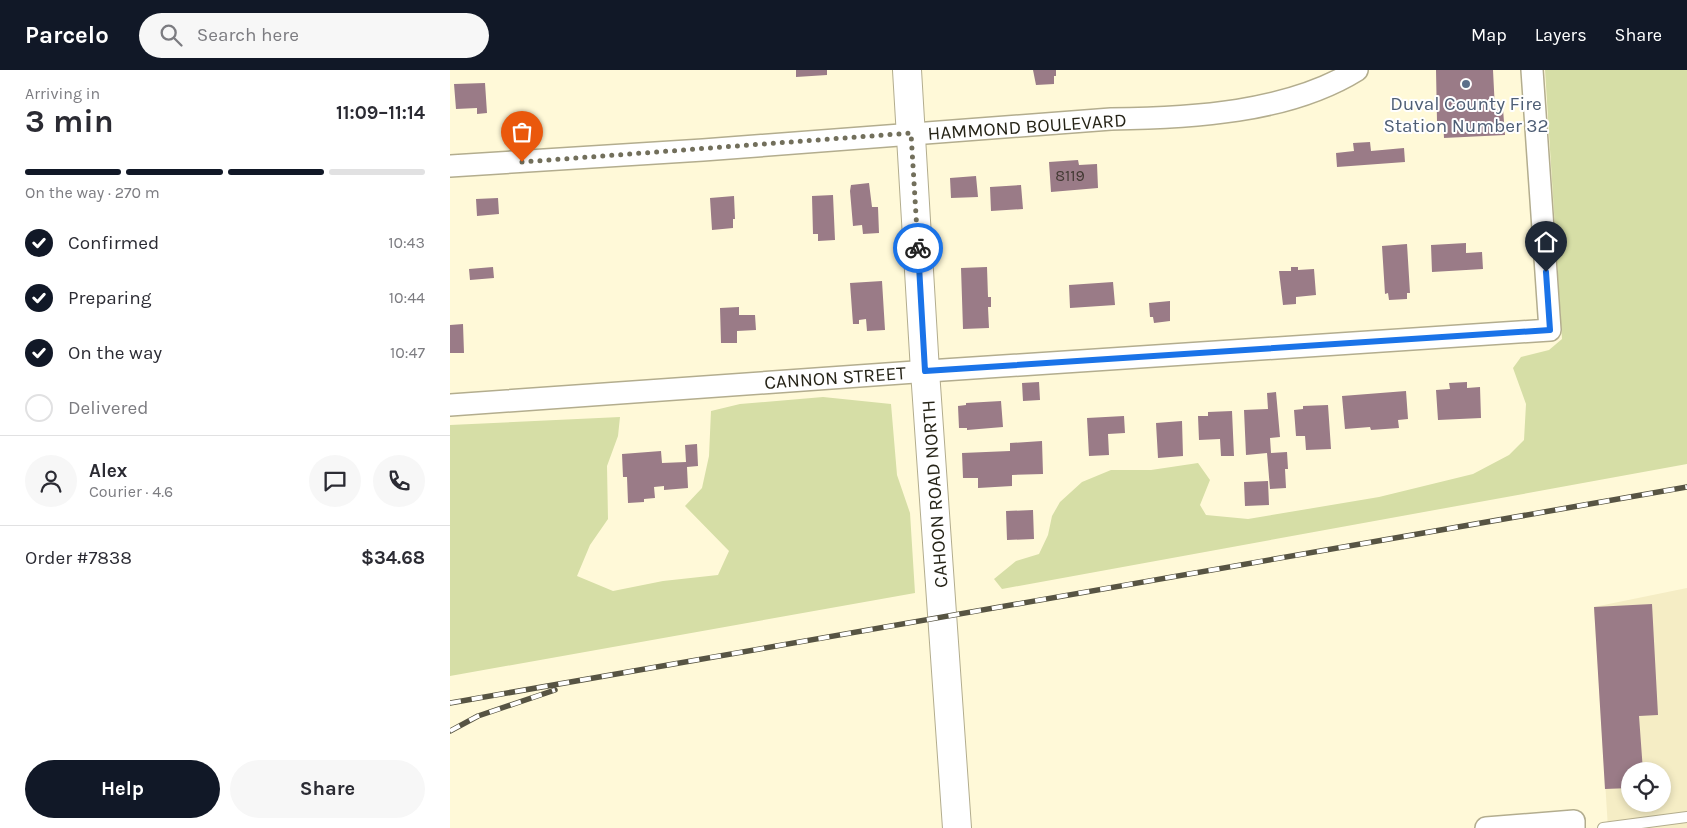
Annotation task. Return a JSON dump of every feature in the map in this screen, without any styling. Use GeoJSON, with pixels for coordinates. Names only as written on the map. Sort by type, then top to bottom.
{"type":"FeatureCollection","features":[{"type":"Feature","properties":{"kind":"main road","name":"CAHOON ROAD NORTH"},"geometry":{"type":"LineString","coordinates":[[907,70],[925,371],[957,828]]}},
{"type":"Feature","properties":{"kind":"street","name":"HAMMOND BOULEVARD"},"geometry":{"type":"LineString","coordinates":[[450,166],[703,150],[1111,119],[1208,114],[1256,107],[1312,92],[1343,79],[1357,70]]}},
{"type":"Feature","properties":{"kind":"street","name":"CANNON STREET"},"geometry":{"type":"LineString","coordinates":[[450,405],[925,371],[1550,330],[1532,70]]}},
{"type":"Feature","properties":{"kind":"street"},"geometry":{"type":"LineString","coordinates":[[1486,828],[1574,825]]}},
{"type":"Feature","properties":{"kind":"lane"},"geometry":{"type":"LineString","coordinates":[[1603,828],[1687,817]]}},
{"type":"Feature","properties":{"kind":"shaded area"},"geometry":{"type":"Polygon","coordinates":[[[1687,588],[1687,828],[1608,828],[1594,607],[1687,588]]]}},
{"type":"Feature","properties":{"kind":"green space"},"geometry":{"type":"Polygon","coordinates":[[[1545,70],[1687,70],[1687,464],[1002,589],[994,579],[1016,561],[1039,554],[1048,535],[1052,516],[1060,502],[1082,482],[1111,470],[1151,470],[1198,463],[1210,480],[1200,505],[1206,515],[1248,519],[1379,497],[1473,474],[1509,455],[1524,440],[1526,404],[1513,368],[1521,357],[1549,350],[1562,339],[1545,70]]]}},
{"type":"Feature","properties":{"kind":"green space"},"geometry":{"type":"Polygon","coordinates":[[[823,397],[891,404],[897,475],[910,513],[915,593],[450,676],[450,425],[620,417],[618,436],[607,466],[608,519],[590,545],[577,576],[613,591],[663,581],[718,575],[729,551],[685,506],[702,488],[709,456],[711,411],[740,404],[823,397]]]}},
{"type":"Feature","properties":{"kind":"building"},"geometry":{"type":"Polygon","coordinates":[[[796,70],[827,70],[827,75],[796,77],[796,70]]]}},
{"type":"Feature","properties":{"kind":"building"},"geometry":{"type":"Polygon","coordinates":[[[1033,70],[1056,70],[1054,84],[1036,85],[1033,70]]]}},
{"type":"Feature","properties":{"kind":"building"},"geometry":{"type":"Polygon","coordinates":[[[1436,70],[1493,70],[1495,110],[1503,109],[1505,135],[1444,138],[1443,121],[1437,121],[1436,70]]]}},
{"type":"Feature","properties":{"kind":"building"},"geometry":{"type":"Polygon","coordinates":[[[485,83],[487,113],[477,114],[477,108],[456,109],[454,84],[485,83]]]}},
{"type":"Feature","properties":{"kind":"building"},"geometry":{"type":"Polygon","coordinates":[[[1370,142],[1371,151],[1404,148],[1405,162],[1337,167],[1336,153],[1354,151],[1353,143],[1370,142]]]}},
{"type":"Feature","properties":{"kind":"building"},"geometry":{"type":"Polygon","coordinates":[[[1078,160],[1079,165],[1097,164],[1098,188],[1051,192],[1049,162],[1078,160]]]}},
{"type":"Feature","properties":{"kind":"building"},"geometry":{"type":"Polygon","coordinates":[[[976,176],[978,197],[951,198],[950,178],[976,176]]]}},
{"type":"Feature","properties":{"kind":"building"},"geometry":{"type":"Polygon","coordinates":[[[869,183],[872,207],[878,207],[879,233],[863,234],[862,225],[853,226],[850,191],[851,185],[869,183]]]}},
{"type":"Feature","properties":{"kind":"building"},"geometry":{"type":"Polygon","coordinates":[[[1021,185],[1023,209],[991,211],[990,187],[1021,185]]]}},
{"type":"Feature","properties":{"kind":"building"},"geometry":{"type":"Polygon","coordinates":[[[833,195],[835,240],[818,241],[818,234],[813,234],[812,196],[833,195]]]}},
{"type":"Feature","properties":{"kind":"building"},"geometry":{"type":"Polygon","coordinates":[[[734,196],[735,219],[733,219],[733,228],[712,230],[710,198],[734,196]]]}},
{"type":"Feature","properties":{"kind":"building"},"geometry":{"type":"Polygon","coordinates":[[[498,198],[499,214],[477,216],[476,199],[498,198]]]}},
{"type":"Feature","properties":{"kind":"building"},"geometry":{"type":"Polygon","coordinates":[[[1466,243],[1466,253],[1482,252],[1483,269],[1432,272],[1431,245],[1466,243]]]}},
{"type":"Feature","properties":{"kind":"building"},"geometry":{"type":"Polygon","coordinates":[[[1407,244],[1410,293],[1407,293],[1407,299],[1389,300],[1388,293],[1385,294],[1382,246],[1407,244]]]}},
{"type":"Feature","properties":{"kind":"building"},"geometry":{"type":"Polygon","coordinates":[[[493,267],[494,278],[470,280],[469,269],[493,267]]]}},
{"type":"Feature","properties":{"kind":"building"},"geometry":{"type":"Polygon","coordinates":[[[987,267],[988,297],[991,297],[991,307],[988,307],[989,328],[963,329],[961,268],[987,267]]]}},
{"type":"Feature","properties":{"kind":"building"},"geometry":{"type":"Polygon","coordinates":[[[1291,267],[1298,267],[1298,270],[1314,269],[1316,295],[1296,297],[1296,304],[1283,305],[1279,271],[1291,271],[1291,267]]]}},
{"type":"Feature","properties":{"kind":"building"},"geometry":{"type":"Polygon","coordinates":[[[882,281],[885,330],[867,331],[866,319],[859,320],[859,324],[853,324],[850,283],[882,281]]]}},
{"type":"Feature","properties":{"kind":"building"},"geometry":{"type":"Polygon","coordinates":[[[1113,282],[1115,305],[1070,308],[1069,285],[1113,282]]]}},
{"type":"Feature","properties":{"kind":"building"},"geometry":{"type":"Polygon","coordinates":[[[1170,301],[1170,321],[1154,323],[1153,317],[1150,317],[1149,303],[1170,301]]]}},
{"type":"Feature","properties":{"kind":"building"},"geometry":{"type":"Polygon","coordinates":[[[739,307],[739,315],[755,315],[756,330],[737,331],[737,343],[721,343],[720,308],[739,307]]]}},
{"type":"Feature","properties":{"kind":"building"},"geometry":{"type":"Polygon","coordinates":[[[463,324],[464,353],[450,353],[450,325],[463,324]]]}},
{"type":"Feature","properties":{"kind":"building"},"geometry":{"type":"Polygon","coordinates":[[[1039,382],[1040,400],[1023,401],[1022,383],[1039,382]]]}},
{"type":"Feature","properties":{"kind":"building"},"geometry":{"type":"Polygon","coordinates":[[[1467,382],[1467,388],[1480,387],[1481,418],[1438,420],[1436,390],[1450,389],[1449,383],[1467,382]]]}},
{"type":"Feature","properties":{"kind":"building"},"geometry":{"type":"Polygon","coordinates":[[[1406,391],[1408,419],[1398,420],[1399,428],[1371,430],[1370,427],[1345,429],[1342,396],[1406,391]]]}},
{"type":"Feature","properties":{"kind":"building"},"geometry":{"type":"Polygon","coordinates":[[[1276,392],[1280,437],[1270,438],[1271,453],[1287,452],[1288,469],[1285,469],[1286,488],[1270,489],[1267,453],[1246,455],[1244,410],[1268,409],[1267,393],[1276,392]]]}},
{"type":"Feature","properties":{"kind":"building"},"geometry":{"type":"Polygon","coordinates":[[[1001,401],[1003,427],[967,430],[967,428],[959,428],[958,406],[966,405],[966,403],[1001,401]]]}},
{"type":"Feature","properties":{"kind":"building"},"geometry":{"type":"Polygon","coordinates":[[[1328,405],[1331,449],[1306,450],[1305,436],[1296,436],[1294,410],[1303,409],[1303,406],[1328,405]]]}},
{"type":"Feature","properties":{"kind":"building"},"geometry":{"type":"Polygon","coordinates":[[[1232,411],[1234,456],[1221,456],[1220,439],[1199,440],[1198,416],[1208,416],[1208,412],[1232,411]]]}},
{"type":"Feature","properties":{"kind":"building"},"geometry":{"type":"Polygon","coordinates":[[[1124,416],[1125,433],[1108,434],[1109,455],[1089,456],[1087,418],[1124,416]]]}},
{"type":"Feature","properties":{"kind":"building"},"geometry":{"type":"Polygon","coordinates":[[[1182,421],[1183,456],[1158,458],[1156,423],[1182,421]]]}},
{"type":"Feature","properties":{"kind":"building"},"geometry":{"type":"Polygon","coordinates":[[[1042,441],[1043,474],[1012,475],[1012,486],[978,488],[978,478],[963,478],[962,453],[1010,451],[1010,443],[1042,441]]]}},
{"type":"Feature","properties":{"kind":"building"},"geometry":{"type":"Polygon","coordinates":[[[697,444],[698,466],[687,467],[688,488],[664,490],[664,486],[654,487],[655,498],[644,499],[644,502],[628,503],[627,477],[623,477],[622,454],[661,451],[662,463],[686,462],[685,445],[697,444]]]}},
{"type":"Feature","properties":{"kind":"building"},"geometry":{"type":"Polygon","coordinates":[[[1268,481],[1269,505],[1245,506],[1244,482],[1268,481]]]}},
{"type":"Feature","properties":{"kind":"building"},"geometry":{"type":"Polygon","coordinates":[[[1033,510],[1034,539],[1007,540],[1006,511],[1033,510]]]}},
{"type":"Feature","properties":{"kind":"building"},"geometry":{"type":"Polygon","coordinates":[[[1652,604],[1658,715],[1639,716],[1642,762],[1621,762],[1621,788],[1605,789],[1594,607],[1652,604]]]}},
{"type":"Feature","properties":{"kind":"railway"},"geometry":{"type":"LineString","coordinates":[[450,703],[1687,487]]}},
{"type":"Feature","properties":{"kind":"railway"},"geometry":{"type":"LineString","coordinates":[[450,731],[478,716],[555,690]]}},
{"type":"Feature","properties":{"kind":"way so far"},"geometry":{"type":"LineString","coordinates":[[522,162],[911,133],[918,248]]}},
{"type":"Feature","properties":{"kind":"place","name":"Duval County Fire Station Number 32"},"geometry":{"type":"Point","coordinates":[1466,84]}},
{"type":"Feature","properties":{"kind":"route"},"geometry":{"type":"LineString","coordinates":[[918,248],[925,371],[1550,330],[1546,272]]}}]}
